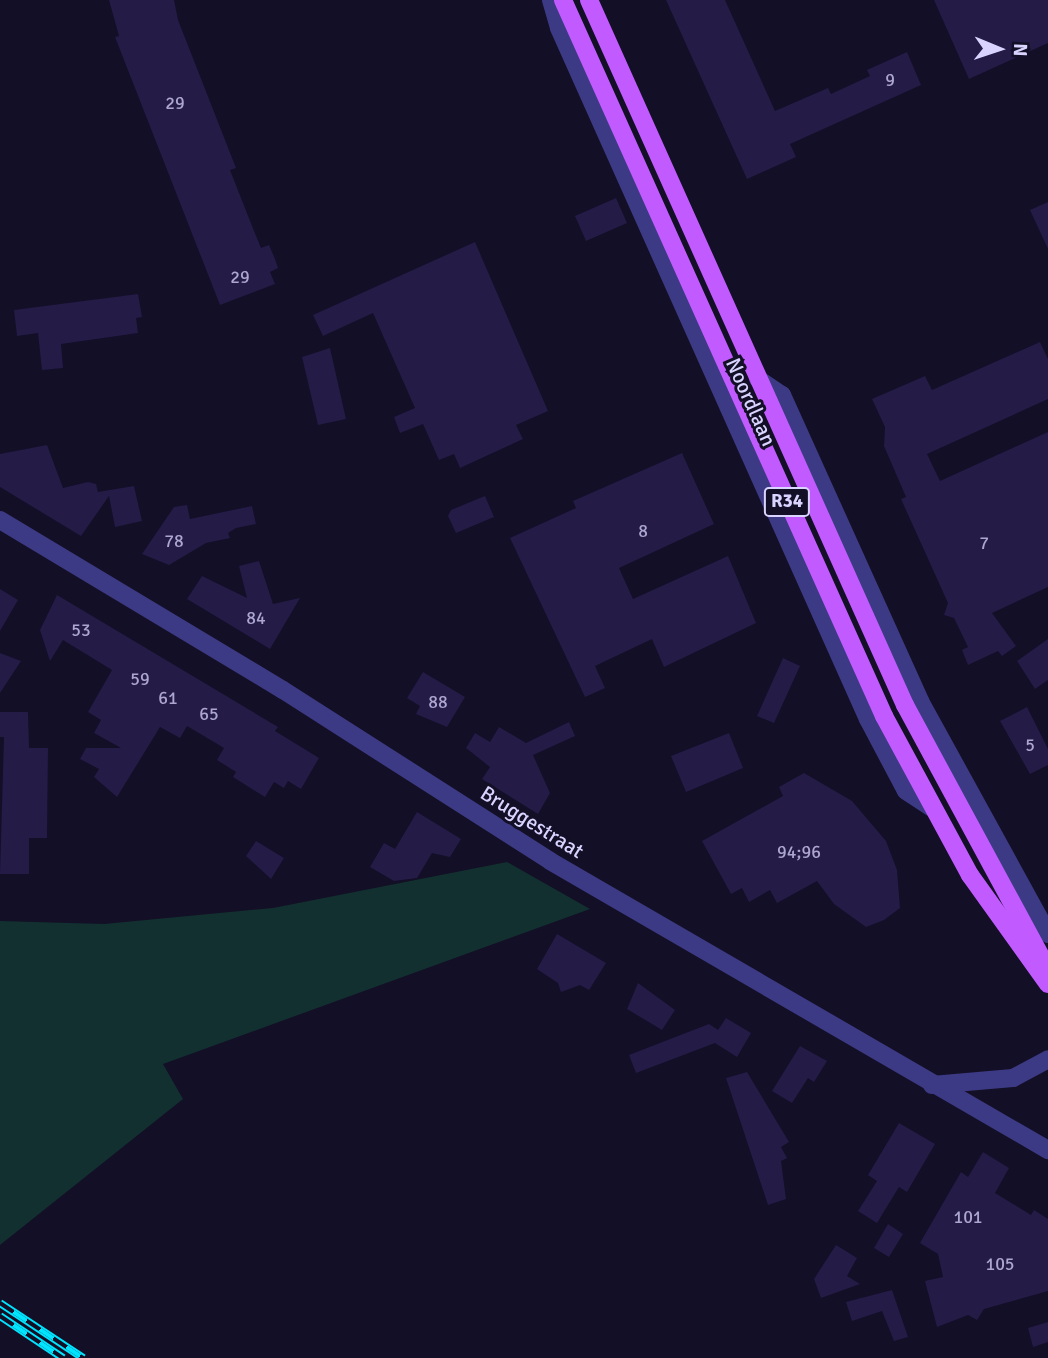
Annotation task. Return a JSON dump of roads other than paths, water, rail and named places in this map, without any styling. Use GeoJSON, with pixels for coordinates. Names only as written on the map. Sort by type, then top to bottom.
{"type":"FeatureCollection","features":[{"type":"Feature","properties":{"kind":"main road","name":"Noordlaan"},"geometry":{"type":"LineString","coordinates":[[563,0],[872,691],[931,807],[984,897],[1048,984]]}},
{"type":"Feature","properties":{"kind":"main road","name":"Noordlaan"},"geometry":{"type":"LineString","coordinates":[[589,0],[905,705],[1048,970]]}},
{"type":"Feature","properties":{"kind":"street","name":"Noordlaan"},"geometry":{"type":"LineString","coordinates":[[551,0],[559,28],[862,706],[906,791],[931,807]]}},
{"type":"Feature","properties":{"kind":"street","name":"Noordlaan"},"geometry":{"type":"LineString","coordinates":[[758,379],[782,396],[920,701],[1048,934]]}},
{"type":"Feature","properties":{"kind":"street","name":"Bruggestraat"},"geometry":{"type":"LineString","coordinates":[[0,520],[283,690],[550,861],[1048,1150]]}},
{"type":"Feature","properties":{"kind":"street"},"geometry":{"type":"LineString","coordinates":[[932,1085],[1013,1078],[1048,1059]]}},
{"type":"Feature","properties":{"kind":"railway"},"geometry":{"type":"LineString","coordinates":[[0,1303],[83,1358]]}},
{"type":"Feature","properties":{"kind":"railway"},"geometry":{"type":"LineString","coordinates":[[0,1316],[63,1358]]}}]}
